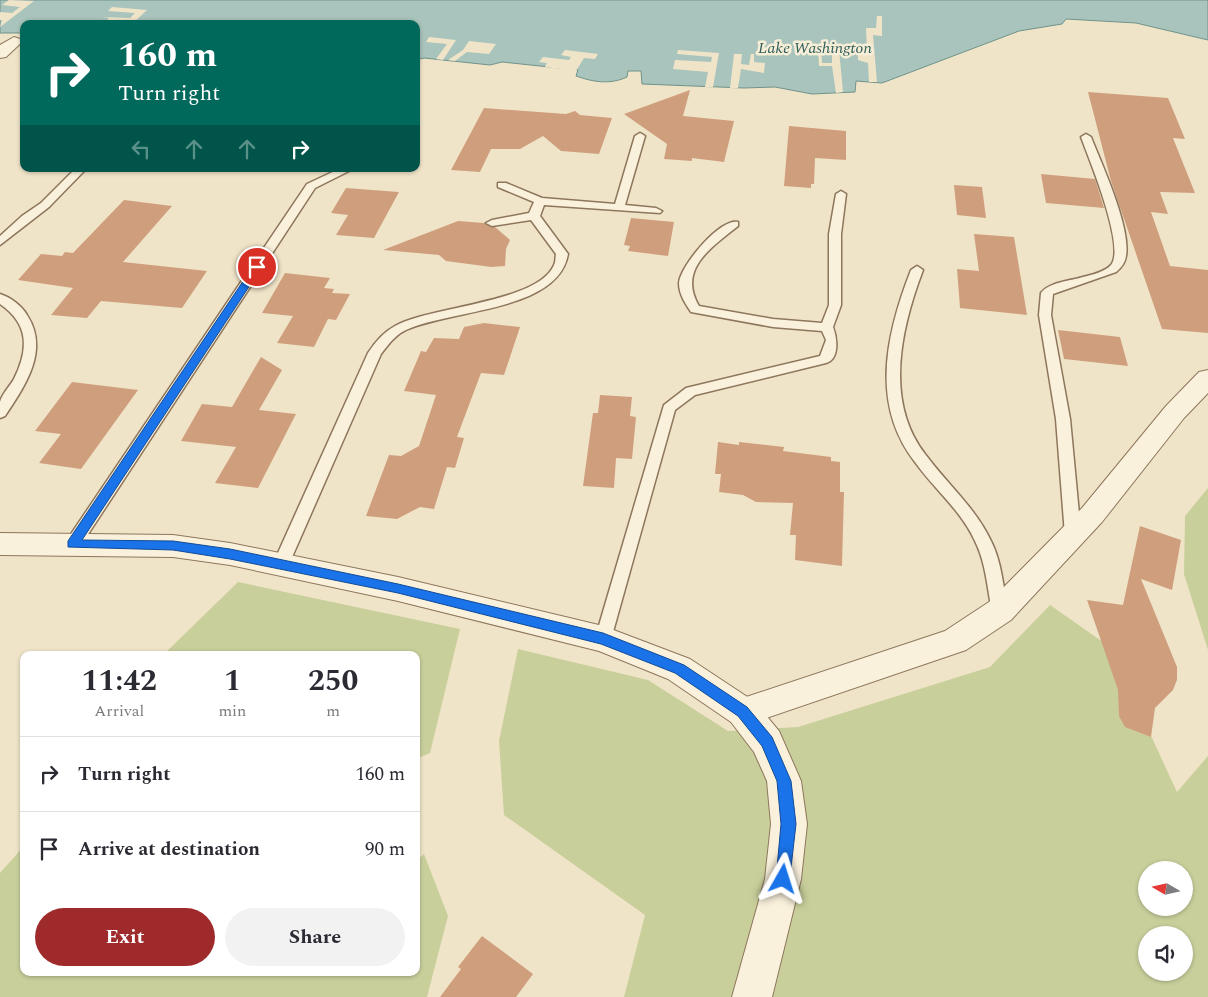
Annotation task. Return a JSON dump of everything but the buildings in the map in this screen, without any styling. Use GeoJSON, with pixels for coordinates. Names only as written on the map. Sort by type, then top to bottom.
{"type":"FeatureCollection","features":[{"type":"Feature","properties":{"kind":"street"},"geometry":{"type":"LineString","coordinates":[[0,53],[14,42]]}},
{"type":"Feature","properties":{"kind":"street"},"geometry":{"type":"LineString","coordinates":[[742,712],[955,641],[1000,611],[1092,515],[1175,412],[1208,378]]}},
{"type":"Feature","properties":{"kind":"street"},"geometry":{"type":"LineString","coordinates":[[0,544],[173,546],[230,554],[398,588],[603,639],[680,669],[742,712],[767,742],[784,781],[789,824],[783,879],[752,997]]}},
{"type":"Feature","properties":{"kind":"lane"},"geometry":{"type":"LineString","coordinates":[[619,208],[640,136]]}},
{"type":"Feature","properties":{"kind":"lane"},"geometry":{"type":"LineString","coordinates":[[1073,535],[1063,418],[1045,315],[1047,293],[1052,289],[1111,270],[1120,263],[1122,248],[1115,219],[1086,137]]}},
{"type":"Feature","properties":{"kind":"lane"},"geometry":{"type":"LineString","coordinates":[[0,242],[26,218],[45,205],[78,172]]}},
{"type":"Feature","properties":{"kind":"lane"},"geometry":{"type":"LineString","coordinates":[[72,544],[311,186],[326,177],[340,172]]}},
{"type":"Feature","properties":{"kind":"lane"},"geometry":{"type":"LineString","coordinates":[[502,185],[540,202],[656,210]]}},
{"type":"Feature","properties":{"kind":"lane"},"geometry":{"type":"LineString","coordinates":[[603,639],[669,408],[691,391],[826,359],[832,340],[827,327],[835,305],[835,234],[841,194]]}},
{"type":"Feature","properties":{"kind":"lane"},"geometry":{"type":"LineString","coordinates":[[534,216],[540,202]]}},
{"type":"Feature","properties":{"kind":"lane"},"geometry":{"type":"LineString","coordinates":[[492,223],[534,216]]}},
{"type":"Feature","properties":{"kind":"lane"},"geometry":{"type":"LineString","coordinates":[[281,564],[375,353],[387,337],[402,327],[422,319],[501,300],[539,287],[551,278],[560,266],[562,254],[534,216]]}},
{"type":"Feature","properties":{"kind":"lane"},"geometry":{"type":"LineString","coordinates":[[734,224],[700,252],[689,269],[683,286],[686,298],[695,309],[773,323],[827,327]]}},
{"type":"Feature","properties":{"kind":"lane"},"geometry":{"type":"LineString","coordinates":[[917,270],[903,307],[897,333],[894,364],[895,403],[902,431],[920,458],[974,526],[989,555],[1000,611]]}},
{"type":"Feature","properties":{"kind":"lane"},"geometry":{"type":"LineString","coordinates":[[0,298],[20,314],[28,327],[32,353],[18,385],[0,413]]}},
{"type":"Feature","properties":{"kind":"green space"},"geometry":{"type":"Polygon","coordinates":[[[1208,488],[1208,650],[1184,574],[1185,516],[1208,488]]]}},
{"type":"Feature","properties":{"kind":"green space"},"geometry":{"type":"Polygon","coordinates":[[[238,582],[460,629],[430,753],[420,757],[420,651],[167,651],[238,582]]]}},
{"type":"Feature","properties":{"kind":"green space"},"geometry":{"type":"Polygon","coordinates":[[[1050,605],[1110,647],[1177,792],[1208,756],[1208,997],[624,997],[645,915],[504,815],[499,741],[518,649],[648,680],[728,731],[798,727],[990,667],[1050,605]]]}},
{"type":"Feature","properties":{"kind":"green space"},"geometry":{"type":"Polygon","coordinates":[[[20,850],[20,976],[420,976],[420,858],[424,854],[448,916],[427,997],[0,997],[0,873],[20,850]]]}},
{"type":"Feature","properties":{"kind":"water","name":"Lake Washington"},"geometry":{"type":"Polygon","coordinates":[[[0,0],[1208,0],[1208,40],[1136,23],[1066,19],[1062,24],[1019,31],[882,83],[856,81],[855,92],[812,94],[775,87],[744,88],[642,84],[641,71],[628,71],[627,77],[621,80],[602,82],[576,76],[578,70],[502,62],[490,65],[420,59],[420,20],[20,20],[20,33],[0,33],[0,0]]]}},
{"type":"Feature","properties":{"kind":"pier"},"geometry":{"type":"Polygon","coordinates":[[[9,0],[34,1],[0,27],[2,20],[0,20],[0,12],[12,13],[20,7],[2,5],[9,0]]]}},
{"type":"Feature","properties":{"kind":"pier"},"geometry":{"type":"Polygon","coordinates":[[[112,7],[147,10],[136,20],[107,20],[109,18],[102,17],[130,18],[135,13],[108,11],[112,7]]]}},
{"type":"Feature","properties":{"kind":"pier"},"geometry":{"type":"Polygon","coordinates":[[[877,16],[882,16],[882,36],[873,35],[877,82],[869,82],[868,63],[858,60],[858,50],[867,51],[866,28],[876,28],[877,16]]]}},
{"type":"Feature","properties":{"kind":"pier"},"geometry":{"type":"Polygon","coordinates":[[[429,37],[456,40],[443,60],[436,59],[447,44],[426,42],[429,37]]]}},
{"type":"Feature","properties":{"kind":"pier"},"geometry":{"type":"Polygon","coordinates":[[[469,41],[496,44],[489,54],[467,52],[455,61],[448,60],[463,50],[469,41]]]}},
{"type":"Feature","properties":{"kind":"pier"},"geometry":{"type":"Polygon","coordinates":[[[818,48],[821,48],[822,63],[832,63],[832,49],[839,49],[843,92],[836,93],[832,66],[819,66],[818,48]]]}},
{"type":"Feature","properties":{"kind":"pier"},"geometry":{"type":"Polygon","coordinates":[[[565,50],[598,54],[595,59],[584,58],[576,71],[545,67],[547,63],[539,62],[543,57],[569,60],[571,57],[561,55],[565,50]]]}},
{"type":"Feature","properties":{"kind":"pier"},"geometry":{"type":"Polygon","coordinates":[[[678,50],[719,53],[713,87],[705,87],[708,72],[673,69],[675,60],[711,62],[712,57],[677,54],[678,50]]]}},
{"type":"Feature","properties":{"kind":"pier"},"geometry":{"type":"Polygon","coordinates":[[[734,54],[742,54],[741,64],[749,65],[751,54],[754,54],[754,62],[765,63],[764,73],[741,69],[738,88],[730,88],[734,54]]]}},
{"type":"Feature","properties":{"kind":"route"},"geometry":{"type":"LineString","coordinates":[[257,267],[72,544],[173,546],[230,554],[398,588],[603,639],[680,669],[742,712],[767,742],[784,781],[789,824],[783,879]]}}]}
